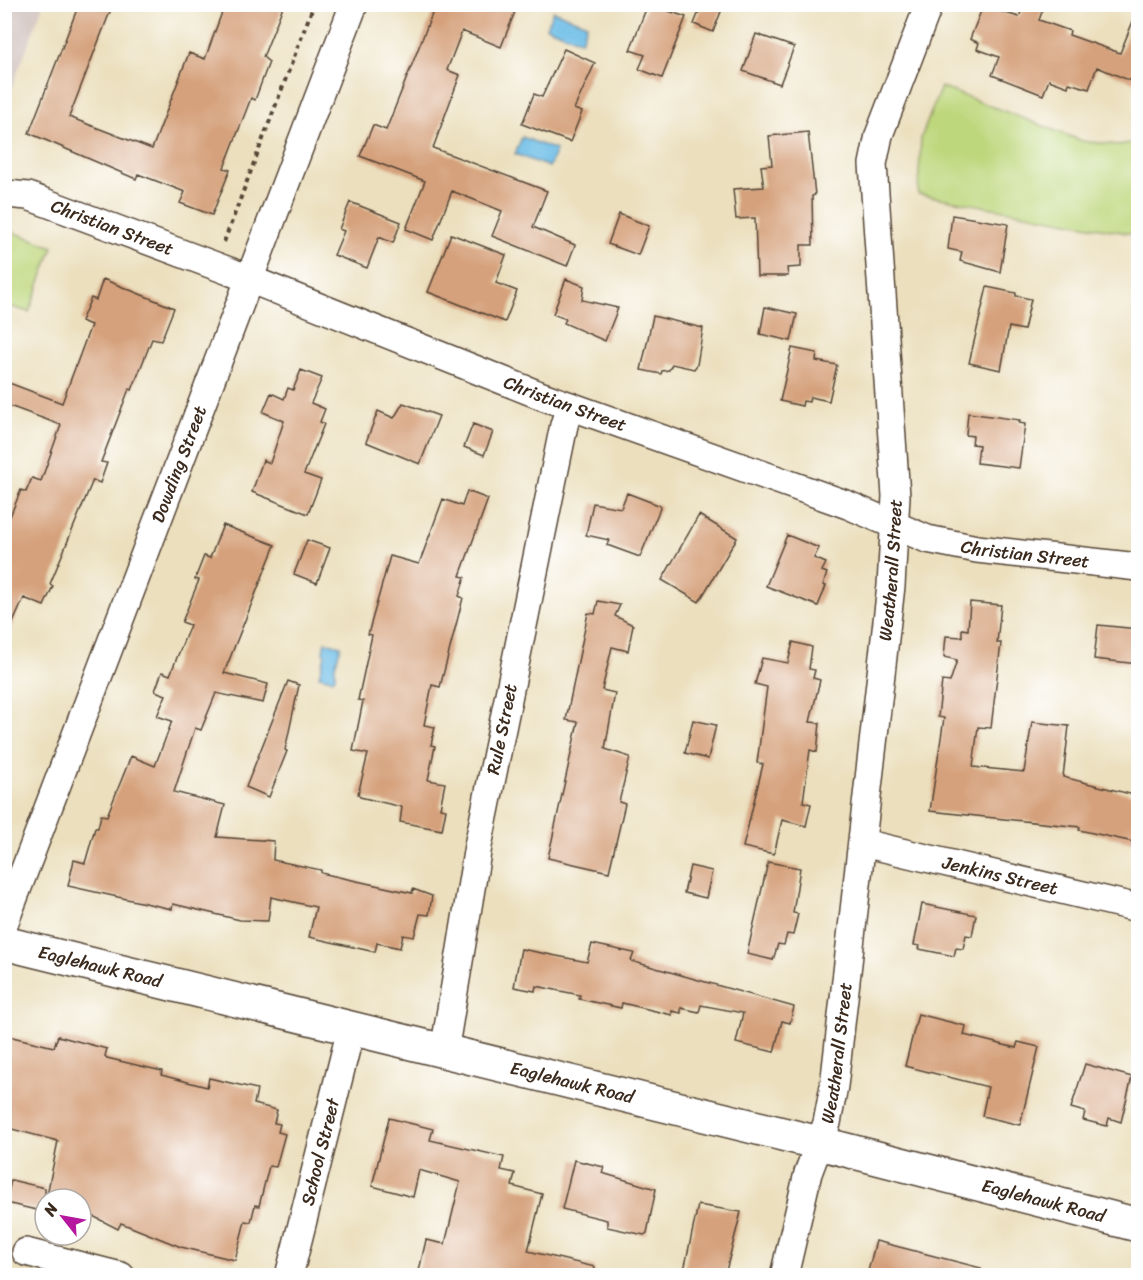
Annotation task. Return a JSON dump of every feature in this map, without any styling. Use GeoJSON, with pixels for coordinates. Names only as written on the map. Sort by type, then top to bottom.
{"type":"FeatureCollection","features":[{"type":"Feature","properties":{"kind":"main road","name":"Eaglehawk Road"},"geometry":{"type":"LineString","coordinates":[[4,943],[819,1143],[1138,1225]]}},
{"type":"Feature","properties":{"kind":"street","name":"Dowding Street"},"geometry":{"type":"LineString","coordinates":[[4,924],[354,4]]}},
{"type":"Feature","properties":{"kind":"street","name":"Weatherall Street"},"geometry":{"type":"LineString","coordinates":[[784,1275],[805,1185],[829,1115],[834,1086],[863,843],[895,525],[896,496],[873,164],[879,135],[929,4]]}},
{"type":"Feature","properties":{"kind":"street","name":"Christian Street"},"geometry":{"type":"LineString","coordinates":[[6,194],[28,196],[249,279],[570,406],[848,505],[927,539],[951,546],[1138,567]]}},
{"type":"Feature","properties":{"kind":"street","name":"Rule Street"},"geometry":{"type":"LineString","coordinates":[[444,1052],[487,799],[564,425],[570,406]]}},
{"type":"Feature","properties":{"kind":"street","name":"Jenkins Street"},"geometry":{"type":"LineString","coordinates":[[863,843],[1138,908]]}},
{"type":"Feature","properties":{"kind":"street","name":"School Street"},"geometry":{"type":"LineString","coordinates":[[289,1275],[351,1029]]}},
{"type":"Feature","properties":{"kind":"street"},"geometry":{"type":"LineString","coordinates":[[26,1252],[121,1275]]}},
{"type":"Feature","properties":{"kind":"path"},"geometry":{"type":"LineString","coordinates":[[221,250],[314,4]]}},
{"type":"Feature","properties":{"kind":"shaded area"},"geometry":{"type":"Polygon","coordinates":[[[4,5],[43,5],[5,106],[4,5]]]}},
{"type":"Feature","properties":{"kind":"green space"},"geometry":{"type":"Polygon","coordinates":[[[941,87],[1082,141],[1118,145],[1138,142],[1138,235],[918,194],[921,138],[941,87]]]}},
{"type":"Feature","properties":{"kind":"green space"},"geometry":{"type":"Polygon","coordinates":[[[5,229],[53,247],[29,312],[5,305],[5,229]]]}},
{"type":"Feature","properties":{"kind":"water"},"geometry":{"type":"Polygon","coordinates":[[[553,11],[587,24],[581,41],[546,27],[553,11]]]}},
{"type":"Feature","properties":{"kind":"water"},"geometry":{"type":"Polygon","coordinates":[[[522,137],[556,150],[549,167],[515,154],[522,137]]]}},
{"type":"Feature","properties":{"kind":"water"},"geometry":{"type":"Polygon","coordinates":[[[325,642],[341,646],[335,666],[335,677],[332,679],[319,676],[325,655],[323,651],[325,642]]]}},
{"type":"Feature","properties":{"kind":"building"},"geometry":{"type":"Polygon","coordinates":[[[79,4],[113,4],[69,117],[152,149],[189,53],[205,59],[225,4],[284,4],[263,57],[269,62],[255,100],[251,98],[224,168],[230,170],[212,215],[180,203],[185,192],[138,174],[136,179],[29,133],[79,4]]]}},
{"type":"Feature","properties":{"kind":"building"},"geometry":{"type":"Polygon","coordinates":[[[436,4],[518,4],[501,47],[462,31],[447,70],[460,75],[433,148],[547,191],[533,227],[575,245],[567,266],[492,236],[502,211],[452,191],[433,240],[406,229],[425,181],[360,156],[373,125],[386,130],[436,4]]]}},
{"type":"Feature","properties":{"kind":"building"},"geometry":{"type":"Polygon","coordinates":[[[648,4],[686,17],[662,78],[639,69],[645,55],[630,50],[648,4]]]}},
{"type":"Feature","properties":{"kind":"building"},"geometry":{"type":"Polygon","coordinates":[[[702,4],[722,9],[713,32],[694,24],[702,4]]]}},
{"type":"Feature","properties":{"kind":"building"},"geometry":{"type":"Polygon","coordinates":[[[1024,4],[1045,4],[1039,20],[1070,31],[1069,35],[1120,53],[1138,9],[1138,84],[1097,67],[1089,89],[1069,83],[1068,87],[1049,80],[1043,95],[992,75],[999,57],[977,49],[979,43],[970,39],[983,6],[1019,17],[1024,4]]]}},
{"type":"Feature","properties":{"kind":"building"},"geometry":{"type":"Polygon","coordinates":[[[756,34],[794,47],[780,84],[743,71],[756,34]]]}},
{"type":"Feature","properties":{"kind":"building"},"geometry":{"type":"Polygon","coordinates":[[[564,49],[595,63],[574,109],[582,112],[570,142],[522,124],[534,94],[542,97],[564,49]]]}},
{"type":"Feature","properties":{"kind":"building"},"geometry":{"type":"Polygon","coordinates":[[[808,132],[815,195],[812,196],[813,245],[801,245],[801,267],[787,268],[788,276],[757,276],[755,218],[736,219],[733,189],[764,187],[761,166],[772,165],[769,136],[808,132]]]}},
{"type":"Feature","properties":{"kind":"building"},"geometry":{"type":"Polygon","coordinates":[[[350,202],[401,222],[393,243],[379,237],[367,268],[334,255],[344,231],[339,229],[350,202]]]}},
{"type":"Feature","properties":{"kind":"building"},"geometry":{"type":"Polygon","coordinates":[[[619,214],[649,226],[638,255],[608,244],[619,214]]]}},
{"type":"Feature","properties":{"kind":"building"},"geometry":{"type":"Polygon","coordinates":[[[952,215],[1008,224],[1000,272],[960,261],[962,252],[948,249],[952,215]]]}},
{"type":"Feature","properties":{"kind":"building"},"geometry":{"type":"Polygon","coordinates":[[[451,234],[506,255],[496,283],[517,291],[505,322],[428,292],[451,234]]]}},
{"type":"Feature","properties":{"kind":"building"},"geometry":{"type":"Polygon","coordinates":[[[103,279],[174,308],[161,341],[152,339],[132,390],[129,389],[101,462],[107,463],[100,483],[93,480],[50,584],[53,586],[44,606],[24,598],[4,643],[4,531],[21,490],[26,492],[32,478],[41,481],[61,425],[4,404],[4,381],[62,403],[91,325],[81,321],[91,298],[96,300],[103,279]]]}},
{"type":"Feature","properties":{"kind":"building"},"geometry":{"type":"Polygon","coordinates":[[[566,279],[584,286],[582,300],[618,308],[605,341],[564,323],[566,319],[553,314],[566,279]]]}},
{"type":"Feature","properties":{"kind":"building"},"geometry":{"type":"Polygon","coordinates":[[[987,287],[1016,293],[1016,296],[1031,299],[1024,330],[1009,327],[1001,370],[969,363],[987,287]]]}},
{"type":"Feature","properties":{"kind":"building"},"geometry":{"type":"Polygon","coordinates":[[[765,307],[797,314],[791,341],[760,334],[765,307]]]}},
{"type":"Feature","properties":{"kind":"building"},"geometry":{"type":"Polygon","coordinates":[[[653,316],[703,328],[697,365],[694,369],[672,364],[669,370],[662,371],[661,374],[641,370],[653,316]]]}},
{"type":"Feature","properties":{"kind":"building"},"geometry":{"type":"Polygon","coordinates":[[[792,348],[817,353],[816,361],[837,365],[829,401],[810,397],[809,402],[803,401],[802,406],[780,401],[792,348]]]}},
{"type":"Feature","properties":{"kind":"building"},"geometry":{"type":"Polygon","coordinates":[[[301,370],[322,378],[311,403],[325,409],[320,422],[324,424],[304,474],[321,480],[308,514],[252,492],[263,460],[270,463],[284,421],[263,412],[271,393],[284,399],[288,388],[293,390],[301,370]]]}},
{"type":"Feature","properties":{"kind":"building"},"geometry":{"type":"Polygon","coordinates":[[[403,403],[439,416],[420,464],[366,442],[378,411],[394,418],[403,403]]]}},
{"type":"Feature","properties":{"kind":"building"},"geometry":{"type":"Polygon","coordinates":[[[968,413],[1020,420],[1019,423],[1025,424],[1019,468],[977,463],[979,445],[972,444],[973,436],[966,435],[968,413]]]}},
{"type":"Feature","properties":{"kind":"building"},"geometry":{"type":"Polygon","coordinates":[[[473,424],[493,432],[484,455],[464,447],[473,424]]]}},
{"type":"Feature","properties":{"kind":"building"},"geometry":{"type":"Polygon","coordinates":[[[467,491],[488,499],[460,576],[465,577],[459,596],[463,598],[440,687],[432,685],[424,725],[435,727],[431,745],[435,746],[428,780],[445,783],[440,808],[446,809],[442,830],[400,822],[402,807],[360,797],[358,794],[368,754],[353,751],[363,701],[358,700],[372,635],[368,634],[390,556],[419,564],[443,499],[462,506],[467,491]]]}},
{"type":"Feature","properties":{"kind":"building"},"geometry":{"type":"Polygon","coordinates":[[[627,493],[661,506],[640,557],[607,545],[609,540],[586,535],[593,503],[621,508],[627,493]]]}},
{"type":"Feature","properties":{"kind":"building"},"geometry":{"type":"Polygon","coordinates":[[[699,515],[737,538],[699,602],[662,580],[699,515]]]}},
{"type":"Feature","properties":{"kind":"building"},"geometry":{"type":"Polygon","coordinates":[[[223,525],[275,545],[224,673],[268,684],[263,703],[216,693],[201,730],[195,728],[174,792],[225,805],[217,837],[274,841],[273,860],[412,893],[413,889],[432,896],[429,915],[420,914],[414,937],[403,935],[400,948],[377,943],[375,952],[309,937],[316,907],[271,897],[268,921],[240,920],[173,904],[172,909],[68,886],[74,860],[85,863],[95,828],[98,828],[101,815],[107,816],[131,756],[155,766],[172,721],[157,716],[166,695],[155,691],[162,672],[170,675],[190,625],[182,622],[199,580],[195,579],[204,556],[210,558],[223,525]]]}},
{"type":"Feature","properties":{"kind":"building"},"geometry":{"type":"Polygon","coordinates":[[[787,535],[819,548],[814,558],[826,563],[822,571],[827,573],[823,585],[826,586],[818,606],[766,586],[787,535]]]}},
{"type":"Feature","properties":{"kind":"building"},"geometry":{"type":"Polygon","coordinates":[[[307,540],[330,548],[317,583],[294,574],[307,540]]]}},
{"type":"Feature","properties":{"kind":"building"},"geometry":{"type":"Polygon","coordinates":[[[598,601],[620,605],[615,616],[633,625],[628,651],[612,647],[602,690],[615,693],[605,749],[630,757],[619,802],[625,804],[609,872],[548,858],[578,722],[566,720],[588,613],[595,614],[598,601]]]}},
{"type":"Feature","properties":{"kind":"building"},"geometry":{"type":"Polygon","coordinates":[[[970,602],[1001,605],[997,643],[1001,643],[991,728],[978,727],[973,767],[1024,772],[1032,722],[1069,726],[1063,777],[1138,796],[1138,843],[1079,830],[1080,827],[930,811],[944,718],[938,717],[942,681],[950,682],[957,660],[944,657],[946,636],[962,637],[962,629],[968,630],[970,602]]]}},
{"type":"Feature","properties":{"kind":"building"},"geometry":{"type":"Polygon","coordinates":[[[1098,625],[1138,629],[1138,664],[1094,659],[1098,625]]]}},
{"type":"Feature","properties":{"kind":"building"},"geometry":{"type":"Polygon","coordinates":[[[793,642],[812,647],[809,669],[815,670],[813,678],[820,680],[810,722],[820,723],[817,752],[810,750],[803,802],[811,804],[806,826],[782,820],[774,854],[743,847],[763,764],[757,763],[767,687],[755,684],[762,658],[788,663],[793,642]]]}},
{"type":"Feature","properties":{"kind":"building"},"geometry":{"type":"Polygon","coordinates":[[[288,681],[299,685],[285,750],[287,751],[269,797],[246,787],[288,681]]]}},
{"type":"Feature","properties":{"kind":"building"},"geometry":{"type":"Polygon","coordinates":[[[693,720],[716,725],[708,759],[685,753],[693,720]]]}},
{"type":"Feature","properties":{"kind":"building"},"geometry":{"type":"Polygon","coordinates":[[[768,862],[800,868],[793,913],[798,914],[793,935],[787,934],[784,945],[778,944],[773,960],[747,954],[768,862]]]}},
{"type":"Feature","properties":{"kind":"building"},"geometry":{"type":"Polygon","coordinates":[[[690,866],[712,871],[706,898],[684,893],[690,866]]]}},
{"type":"Feature","properties":{"kind":"building"},"geometry":{"type":"Polygon","coordinates":[[[922,904],[976,915],[972,936],[966,935],[963,949],[956,948],[954,956],[919,949],[920,946],[914,945],[922,904]]]}},
{"type":"Feature","properties":{"kind":"building"},"geometry":{"type":"Polygon","coordinates":[[[592,944],[634,953],[631,961],[794,1007],[790,1023],[782,1021],[774,1052],[736,1043],[743,1013],[701,1005],[699,1012],[681,1008],[681,1013],[672,1011],[672,1015],[622,1003],[621,1008],[579,999],[580,995],[536,986],[535,991],[514,987],[521,949],[587,962],[592,944]]]}},
{"type":"Feature","properties":{"kind":"building"},"geometry":{"type":"Polygon","coordinates":[[[918,1014],[966,1026],[964,1035],[1016,1048],[1018,1042],[1039,1047],[1020,1125],[982,1116],[988,1087],[905,1066],[918,1014]]]}},
{"type":"Feature","properties":{"kind":"building"},"geometry":{"type":"Polygon","coordinates":[[[4,1035],[54,1047],[58,1036],[107,1049],[105,1056],[107,1058],[162,1071],[161,1075],[207,1087],[209,1078],[257,1089],[254,1104],[277,1110],[274,1123],[280,1124],[278,1132],[285,1134],[276,1167],[269,1166],[259,1206],[255,1205],[251,1222],[245,1221],[235,1260],[181,1247],[121,1223],[118,1229],[93,1216],[93,1187],[49,1187],[58,1141],[4,1127],[4,1035]]]}},
{"type":"Feature","properties":{"kind":"building"},"geometry":{"type":"Polygon","coordinates":[[[1085,1064],[1132,1077],[1121,1122],[1109,1118],[1107,1126],[1083,1120],[1085,1112],[1071,1108],[1085,1064]]]}},
{"type":"Feature","properties":{"kind":"building"},"geometry":{"type":"Polygon","coordinates":[[[389,1118],[433,1129],[430,1140],[504,1157],[501,1170],[515,1173],[512,1186],[542,1194],[528,1251],[595,1267],[594,1275],[418,1275],[426,1240],[445,1244],[460,1182],[419,1170],[413,1197],[372,1186],[389,1118]]]}},
{"type":"Feature","properties":{"kind":"building"},"geometry":{"type":"Polygon","coordinates":[[[574,1160],[604,1167],[602,1173],[656,1189],[647,1233],[644,1235],[607,1227],[607,1220],[562,1209],[574,1160]]]}},
{"type":"Feature","properties":{"kind":"building"},"geometry":{"type":"Polygon","coordinates":[[[11,1180],[41,1187],[33,1187],[33,1209],[6,1203],[11,1180]]]}},
{"type":"Feature","properties":{"kind":"building"},"geometry":{"type":"Polygon","coordinates":[[[698,1205],[741,1212],[725,1275],[683,1275],[698,1205]]]}},
{"type":"Feature","properties":{"kind":"building"},"geometry":{"type":"Polygon","coordinates":[[[876,1241],[981,1268],[980,1275],[867,1275],[876,1241]]]}}]}
